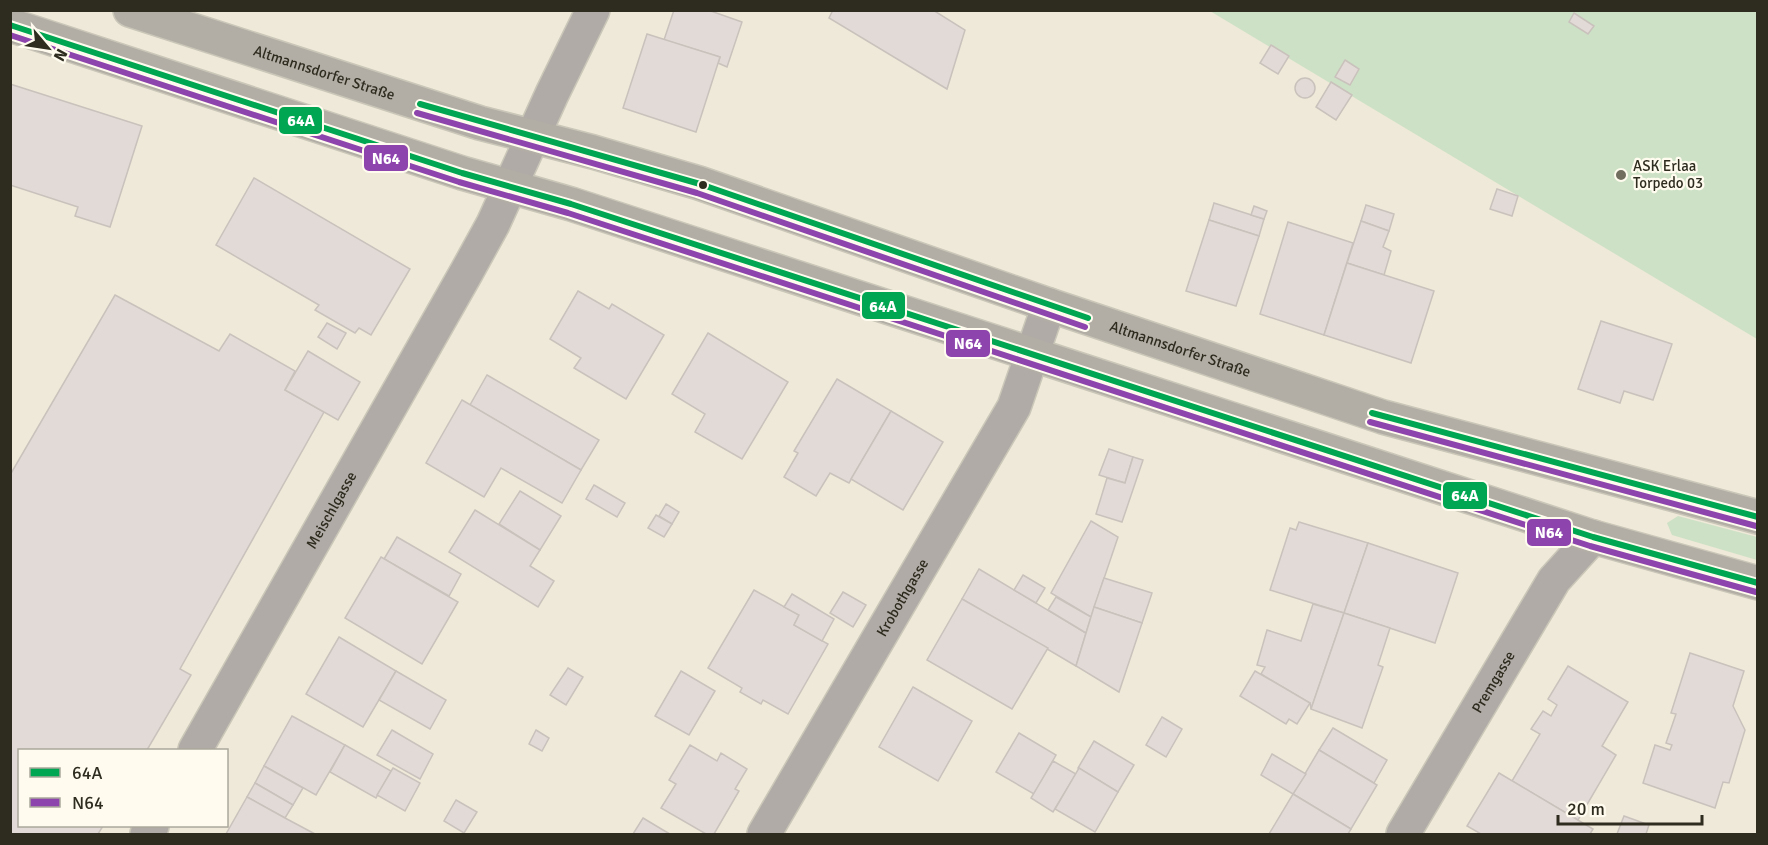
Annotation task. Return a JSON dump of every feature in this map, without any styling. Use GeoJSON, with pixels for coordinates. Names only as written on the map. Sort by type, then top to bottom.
{"type":"FeatureCollection","features":[{"type":"Feature","properties":{"kind":"main road","name":"Altmannsdorfer Straße"},"geometry":{"type":"LineString","coordinates":[[130,10],[480,123],[593,152],[699,183],[1048,305],[1383,417],[1758,517]]}},
{"type":"Feature","properties":{"kind":"main road"},"geometry":{"type":"LineString","coordinates":[[10,25],[462,173],[571,204],[1593,537],[1758,583]]}},
{"type":"Feature","properties":{"kind":"street","name":"Meischlgasse"},"geometry":{"type":"LineString","coordinates":[[196,749],[466,273],[511,187],[532,137],[593,10]]}},
{"type":"Feature","properties":{"kind":"street","name":"Krobothgasse"},"geometry":{"type":"LineString","coordinates":[[764,834],[1014,408],[1048,305]]}},
{"type":"Feature","properties":{"kind":"street","name":"Premgasse"},"geometry":{"type":"LineString","coordinates":[[1403,834],[1554,580],[1593,537]]}},
{"type":"Feature","properties":{"kind":"green space","name":"ASK Erlaa Torpedo 03"},"geometry":{"type":"Polygon","coordinates":[[[1210,11],[1757,11],[1757,339],[1210,11]]]}},
{"type":"Feature","properties":{"kind":"green space"},"geometry":{"type":"Polygon","coordinates":[[[1678,516],[1757,537],[1757,560],[1672,535],[1667,523],[1678,516]]]}},
{"type":"Feature","properties":{"kind":"building"},"geometry":{"type":"Polygon","coordinates":[[[674,10],[708,10],[742,22],[727,67],[718,63],[720,57],[664,40],[674,10]]]}},
{"type":"Feature","properties":{"kind":"building"},"geometry":{"type":"Polygon","coordinates":[[[833,10],[933,10],[965,30],[947,89],[829,18],[833,10]]]}},
{"type":"Feature","properties":{"kind":"building"},"geometry":{"type":"Polygon","coordinates":[[[1574,13],[1594,26],[1588,34],[1569,22],[1574,13]]]}},
{"type":"Feature","properties":{"kind":"building"},"geometry":{"type":"Polygon","coordinates":[[[647,34],[720,57],[696,132],[623,108],[647,34]]]}},
{"type":"Feature","properties":{"kind":"building"},"geometry":{"type":"Polygon","coordinates":[[[1271,45],[1289,56],[1278,74],[1260,63],[1271,45]]]}},
{"type":"Feature","properties":{"kind":"building"},"geometry":{"type":"Polygon","coordinates":[[[1345,60],[1359,69],[1350,85],[1335,77],[1345,60]]]}},
{"type":"Feature","properties":{"kind":"building"},"geometry":{"type":"Polygon","coordinates":[[[1305,78],[1312,81],[1315,88],[1312,95],[1305,98],[1298,95],[1295,88],[1298,81],[1305,78]]]}},
{"type":"Feature","properties":{"kind":"building"},"geometry":{"type":"Polygon","coordinates":[[[1331,82],[1352,95],[1336,120],[1316,107],[1331,82]]]}},
{"type":"Feature","properties":{"kind":"building"},"geometry":{"type":"Polygon","coordinates":[[[10,84],[142,126],[110,227],[75,216],[78,207],[10,185],[10,84]]]}},
{"type":"Feature","properties":{"kind":"building"},"geometry":{"type":"Polygon","coordinates":[[[254,178],[410,269],[371,335],[359,328],[355,333],[315,310],[319,305],[216,245],[254,178]]]}},
{"type":"Feature","properties":{"kind":"building"},"geometry":{"type":"Polygon","coordinates":[[[1497,189],[1518,196],[1512,216],[1490,209],[1497,189]]]}},
{"type":"Feature","properties":{"kind":"building"},"geometry":{"type":"Polygon","coordinates":[[[1214,203],[1264,219],[1259,236],[1209,220],[1214,203]]]}},
{"type":"Feature","properties":{"kind":"building"},"geometry":{"type":"Polygon","coordinates":[[[1366,205],[1394,214],[1389,231],[1361,221],[1366,205]]]}},
{"type":"Feature","properties":{"kind":"building"},"geometry":{"type":"Polygon","coordinates":[[[1254,206],[1267,211],[1264,219],[1251,215],[1254,206]]]}},
{"type":"Feature","properties":{"kind":"building"},"geometry":{"type":"Polygon","coordinates":[[[1209,220],[1259,236],[1236,306],[1186,291],[1209,220]]]}},
{"type":"Feature","properties":{"kind":"building"},"geometry":{"type":"Polygon","coordinates":[[[1361,221],[1389,231],[1383,247],[1391,251],[1384,275],[1347,263],[1361,221]]]}},
{"type":"Feature","properties":{"kind":"building"},"geometry":{"type":"Polygon","coordinates":[[[1288,222],[1353,243],[1324,335],[1260,314],[1288,222]]]}},
{"type":"Feature","properties":{"kind":"building"},"geometry":{"type":"Polygon","coordinates":[[[1347,263],[1434,291],[1411,363],[1324,335],[1347,263]]]}},
{"type":"Feature","properties":{"kind":"building"},"geometry":{"type":"Polygon","coordinates":[[[578,291],[609,309],[612,304],[664,335],[626,399],[574,368],[581,358],[550,339],[578,291]]]}},
{"type":"Feature","properties":{"kind":"building"},"geometry":{"type":"Polygon","coordinates":[[[115,295],[219,351],[230,334],[295,371],[285,390],[324,412],[180,669],[191,675],[148,749],[18,749],[18,827],[102,827],[98,834],[10,834],[10,475],[115,295]]]}},
{"type":"Feature","properties":{"kind":"building"},"geometry":{"type":"Polygon","coordinates":[[[1601,321],[1672,344],[1653,400],[1624,391],[1620,403],[1578,389],[1601,321]]]}},
{"type":"Feature","properties":{"kind":"building"},"geometry":{"type":"Polygon","coordinates":[[[327,323],[346,333],[337,349],[318,337],[327,323]]]}},
{"type":"Feature","properties":{"kind":"building"},"geometry":{"type":"Polygon","coordinates":[[[708,333],[788,382],[742,459],[695,432],[705,414],[672,394],[708,333]]]}},
{"type":"Feature","properties":{"kind":"building"},"geometry":{"type":"Polygon","coordinates":[[[308,351],[360,382],[338,420],[285,390],[308,351]]]}},
{"type":"Feature","properties":{"kind":"building"},"geometry":{"type":"Polygon","coordinates":[[[487,375],[599,440],[581,470],[470,405],[487,375]]]}},
{"type":"Feature","properties":{"kind":"building"},"geometry":{"type":"Polygon","coordinates":[[[837,379],[891,411],[849,483],[830,473],[816,496],[784,477],[798,453],[794,451],[837,379]]]}},
{"type":"Feature","properties":{"kind":"building"},"geometry":{"type":"Polygon","coordinates":[[[462,400],[581,470],[562,503],[501,468],[484,497],[426,463],[462,400]]]}},
{"type":"Feature","properties":{"kind":"building"},"geometry":{"type":"Polygon","coordinates":[[[891,411],[943,442],[903,510],[851,479],[891,411]]]}},
{"type":"Feature","properties":{"kind":"building"},"geometry":{"type":"Polygon","coordinates":[[[1109,449],[1133,457],[1125,483],[1099,475],[1109,449]]]}},
{"type":"Feature","properties":{"kind":"building"},"geometry":{"type":"Polygon","coordinates":[[[1133,457],[1143,460],[1122,522],[1096,514],[1107,478],[1125,483],[1133,457]]]}},
{"type":"Feature","properties":{"kind":"building"},"geometry":{"type":"Polygon","coordinates":[[[594,485],[625,503],[617,517],[586,499],[594,485]]]}},
{"type":"Feature","properties":{"kind":"building"},"geometry":{"type":"Polygon","coordinates":[[[520,491],[561,516],[540,550],[499,524],[520,491]]]}},
{"type":"Feature","properties":{"kind":"building"},"geometry":{"type":"Polygon","coordinates":[[[666,504],[679,512],[672,524],[659,516],[666,504]]]}},
{"type":"Feature","properties":{"kind":"building"},"geometry":{"type":"Polygon","coordinates":[[[475,510],[540,550],[530,566],[554,581],[538,607],[449,552],[475,510]]]}},
{"type":"Feature","properties":{"kind":"building"},"geometry":{"type":"Polygon","coordinates":[[[656,515],[672,524],[664,537],[648,528],[656,515]]]}},
{"type":"Feature","properties":{"kind":"building"},"geometry":{"type":"Polygon","coordinates":[[[1091,521],[1118,537],[1091,617],[1051,593],[1091,521]]]}},
{"type":"Feature","properties":{"kind":"building"},"geometry":{"type":"Polygon","coordinates":[[[1299,522],[1368,543],[1344,613],[1270,590],[1290,528],[1296,530],[1299,522]]]}},
{"type":"Feature","properties":{"kind":"building"},"geometry":{"type":"Polygon","coordinates":[[[397,537],[461,574],[449,596],[384,559],[397,537]]]}},
{"type":"Feature","properties":{"kind":"building"},"geometry":{"type":"Polygon","coordinates":[[[1368,543],[1458,573],[1435,643],[1344,613],[1368,543]]]}},
{"type":"Feature","properties":{"kind":"building"},"geometry":{"type":"Polygon","coordinates":[[[381,557],[458,602],[422,664],[345,618],[381,557]]]}},
{"type":"Feature","properties":{"kind":"building"},"geometry":{"type":"Polygon","coordinates":[[[979,569],[1086,633],[1076,666],[962,599],[979,569]]]}},
{"type":"Feature","properties":{"kind":"building"},"geometry":{"type":"Polygon","coordinates":[[[1023,575],[1045,588],[1036,603],[1014,590],[1023,575]]]}},
{"type":"Feature","properties":{"kind":"building"},"geometry":{"type":"Polygon","coordinates":[[[1104,578],[1152,593],[1142,623],[1094,607],[1104,578]]]}},
{"type":"Feature","properties":{"kind":"building"},"geometry":{"type":"Polygon","coordinates":[[[754,590],[799,615],[794,625],[828,644],[788,714],[763,700],[761,704],[740,692],[742,688],[708,668],[754,590]]]}},
{"type":"Feature","properties":{"kind":"building"},"geometry":{"type":"Polygon","coordinates":[[[843,592],[866,605],[853,627],[830,613],[843,592]]]}},
{"type":"Feature","properties":{"kind":"building"},"geometry":{"type":"Polygon","coordinates":[[[792,594],[834,619],[822,641],[794,625],[799,615],[784,607],[792,594]]]}},
{"type":"Feature","properties":{"kind":"building"},"geometry":{"type":"Polygon","coordinates":[[[1056,597],[1091,617],[1086,633],[1048,610],[1056,597]]]}},
{"type":"Feature","properties":{"kind":"building"},"geometry":{"type":"Polygon","coordinates":[[[962,599],[1048,648],[1012,709],[927,660],[962,599]]]}},
{"type":"Feature","properties":{"kind":"building"},"geometry":{"type":"Polygon","coordinates":[[[1313,604],[1344,613],[1311,709],[1310,703],[1261,674],[1265,667],[1257,665],[1267,630],[1301,641],[1313,604]]]}},
{"type":"Feature","properties":{"kind":"building"},"geometry":{"type":"Polygon","coordinates":[[[1094,607],[1142,623],[1119,692],[1076,666],[1094,607]]]}},
{"type":"Feature","properties":{"kind":"building"},"geometry":{"type":"Polygon","coordinates":[[[1344,613],[1390,628],[1378,665],[1383,667],[1362,728],[1311,709],[1344,613]]]}},
{"type":"Feature","properties":{"kind":"building"},"geometry":{"type":"Polygon","coordinates":[[[339,637],[396,671],[363,727],[306,694],[339,637]]]}},
{"type":"Feature","properties":{"kind":"building"},"geometry":{"type":"Polygon","coordinates":[[[1690,653],[1744,671],[1733,706],[1745,730],[1729,783],[1723,782],[1715,808],[1643,783],[1655,745],[1670,750],[1672,745],[1666,743],[1676,714],[1671,713],[1690,653]]]}},
{"type":"Feature","properties":{"kind":"building"},"geometry":{"type":"Polygon","coordinates":[[[1568,666],[1628,702],[1602,746],[1616,755],[1578,820],[1512,781],[1540,734],[1531,729],[1543,711],[1551,716],[1557,705],[1548,699],[1568,666]]]}},
{"type":"Feature","properties":{"kind":"building"},"geometry":{"type":"Polygon","coordinates":[[[568,668],[583,677],[566,705],[550,695],[568,668]]]}},
{"type":"Feature","properties":{"kind":"building"},"geometry":{"type":"Polygon","coordinates":[[[396,671],[446,700],[430,729],[379,700],[396,671]]]}},
{"type":"Feature","properties":{"kind":"building"},"geometry":{"type":"Polygon","coordinates":[[[681,671],[715,691],[689,735],[655,716],[681,671]]]}},
{"type":"Feature","properties":{"kind":"building"},"geometry":{"type":"Polygon","coordinates":[[[1255,671],[1310,703],[1297,724],[1289,719],[1286,724],[1240,696],[1255,671]]]}},
{"type":"Feature","properties":{"kind":"building"},"geometry":{"type":"Polygon","coordinates":[[[913,687],[972,721],[938,781],[879,747],[913,687]]]}},
{"type":"Feature","properties":{"kind":"building"},"geometry":{"type":"Polygon","coordinates":[[[292,716],[345,745],[316,795],[264,766],[292,716]]]}},
{"type":"Feature","properties":{"kind":"building"},"geometry":{"type":"Polygon","coordinates":[[[1162,717],[1182,729],[1166,757],[1146,745],[1162,717]]]}},
{"type":"Feature","properties":{"kind":"building"},"geometry":{"type":"Polygon","coordinates":[[[1333,728],[1387,760],[1374,783],[1319,750],[1333,728]]]}},
{"type":"Feature","properties":{"kind":"building"},"geometry":{"type":"Polygon","coordinates":[[[392,730],[433,754],[420,779],[377,755],[392,730]]]}},
{"type":"Feature","properties":{"kind":"building"},"geometry":{"type":"Polygon","coordinates":[[[536,730],[549,738],[542,751],[529,744],[536,730]]]}},
{"type":"Feature","properties":{"kind":"building"},"geometry":{"type":"Polygon","coordinates":[[[1019,733],[1056,755],[1034,794],[996,772],[1019,733]]]}},
{"type":"Feature","properties":{"kind":"building"},"geometry":{"type":"Polygon","coordinates":[[[1094,741],[1134,765],[1118,792],[1078,768],[1094,741]]]}},
{"type":"Feature","properties":{"kind":"building"},"geometry":{"type":"Polygon","coordinates":[[[345,745],[391,771],[376,798],[330,772],[345,745]]]}},
{"type":"Feature","properties":{"kind":"building"},"geometry":{"type":"Polygon","coordinates":[[[690,745],[717,761],[721,753],[747,769],[735,789],[739,791],[714,834],[706,834],[661,808],[676,784],[669,780],[690,745]]]}},
{"type":"Feature","properties":{"kind":"building"},"geometry":{"type":"Polygon","coordinates":[[[1319,750],[1377,785],[1351,829],[1293,794],[1319,750]]]}},
{"type":"Feature","properties":{"kind":"building"},"geometry":{"type":"Polygon","coordinates":[[[1272,754],[1306,774],[1293,794],[1261,775],[1272,754]]]}},
{"type":"Feature","properties":{"kind":"building"},"geometry":{"type":"Polygon","coordinates":[[[1053,761],[1076,774],[1053,812],[1031,798],[1053,761]]]}},
{"type":"Feature","properties":{"kind":"building"},"geometry":{"type":"Polygon","coordinates":[[[264,766],[303,788],[293,805],[255,783],[264,766]]]}},
{"type":"Feature","properties":{"kind":"building"},"geometry":{"type":"Polygon","coordinates":[[[393,768],[420,783],[405,811],[377,795],[393,768]]]}},
{"type":"Feature","properties":{"kind":"building"},"geometry":{"type":"Polygon","coordinates":[[[1079,768],[1118,792],[1095,832],[1055,809],[1079,768]]]}},
{"type":"Feature","properties":{"kind":"building"},"geometry":{"type":"Polygon","coordinates":[[[1499,773],[1593,829],[1590,834],[1481,834],[1467,826],[1499,773]]]}},
{"type":"Feature","properties":{"kind":"building"},"geometry":{"type":"Polygon","coordinates":[[[255,783],[293,805],[285,818],[247,797],[255,783]]]}},
{"type":"Feature","properties":{"kind":"building"},"geometry":{"type":"Polygon","coordinates":[[[1293,794],[1351,829],[1348,834],[1269,834],[1293,794]]]}},
{"type":"Feature","properties":{"kind":"building"},"geometry":{"type":"Polygon","coordinates":[[[247,797],[285,818],[315,834],[226,834],[247,797]]]}},
{"type":"Feature","properties":{"kind":"building"},"geometry":{"type":"Polygon","coordinates":[[[456,800],[477,812],[464,833],[444,821],[456,800]]]}},
{"type":"Feature","properties":{"kind":"building"},"geometry":{"type":"Polygon","coordinates":[[[1624,816],[1649,825],[1646,834],[1617,834],[1624,816]]]}},
{"type":"Feature","properties":{"kind":"building"},"geometry":{"type":"Polygon","coordinates":[[[643,818],[663,830],[670,834],[633,834],[643,818]]]}},
{"type":"Feature","properties":{"kind":"transit line","name":"64A"},"geometry":{"type":"LineString","coordinates":[[10,25],[462,173],[571,204],[1593,537],[1758,583]]}},
{"type":"Feature","properties":{"kind":"transit line","name":"N64"},"geometry":{"type":"LineString","coordinates":[[10,35],[459,182],[568,213],[1590,546],[1756,592]]}},
{"type":"Feature","properties":{"kind":"transit line","name":"64A"},"geometry":{"type":"LineString","coordinates":[[420,104],[700,184],[1088,318]]}},
{"type":"Feature","properties":{"kind":"transit line","name":"N64"},"geometry":{"type":"LineString","coordinates":[[417,113],[697,193],[1085,327]]}},
{"type":"Feature","properties":{"kind":"transit line","name":"64A"},"geometry":{"type":"LineString","coordinates":[[1372,413],[1758,517]]}},
{"type":"Feature","properties":{"kind":"transit line","name":"N64"},"geometry":{"type":"LineString","coordinates":[[1370,422],[1756,526]]}},
{"type":"Feature","properties":{"kind":"place","name":"ASK Erlaa Torpedo 03"},"geometry":{"type":"Point","coordinates":[1621,175]}}]}
